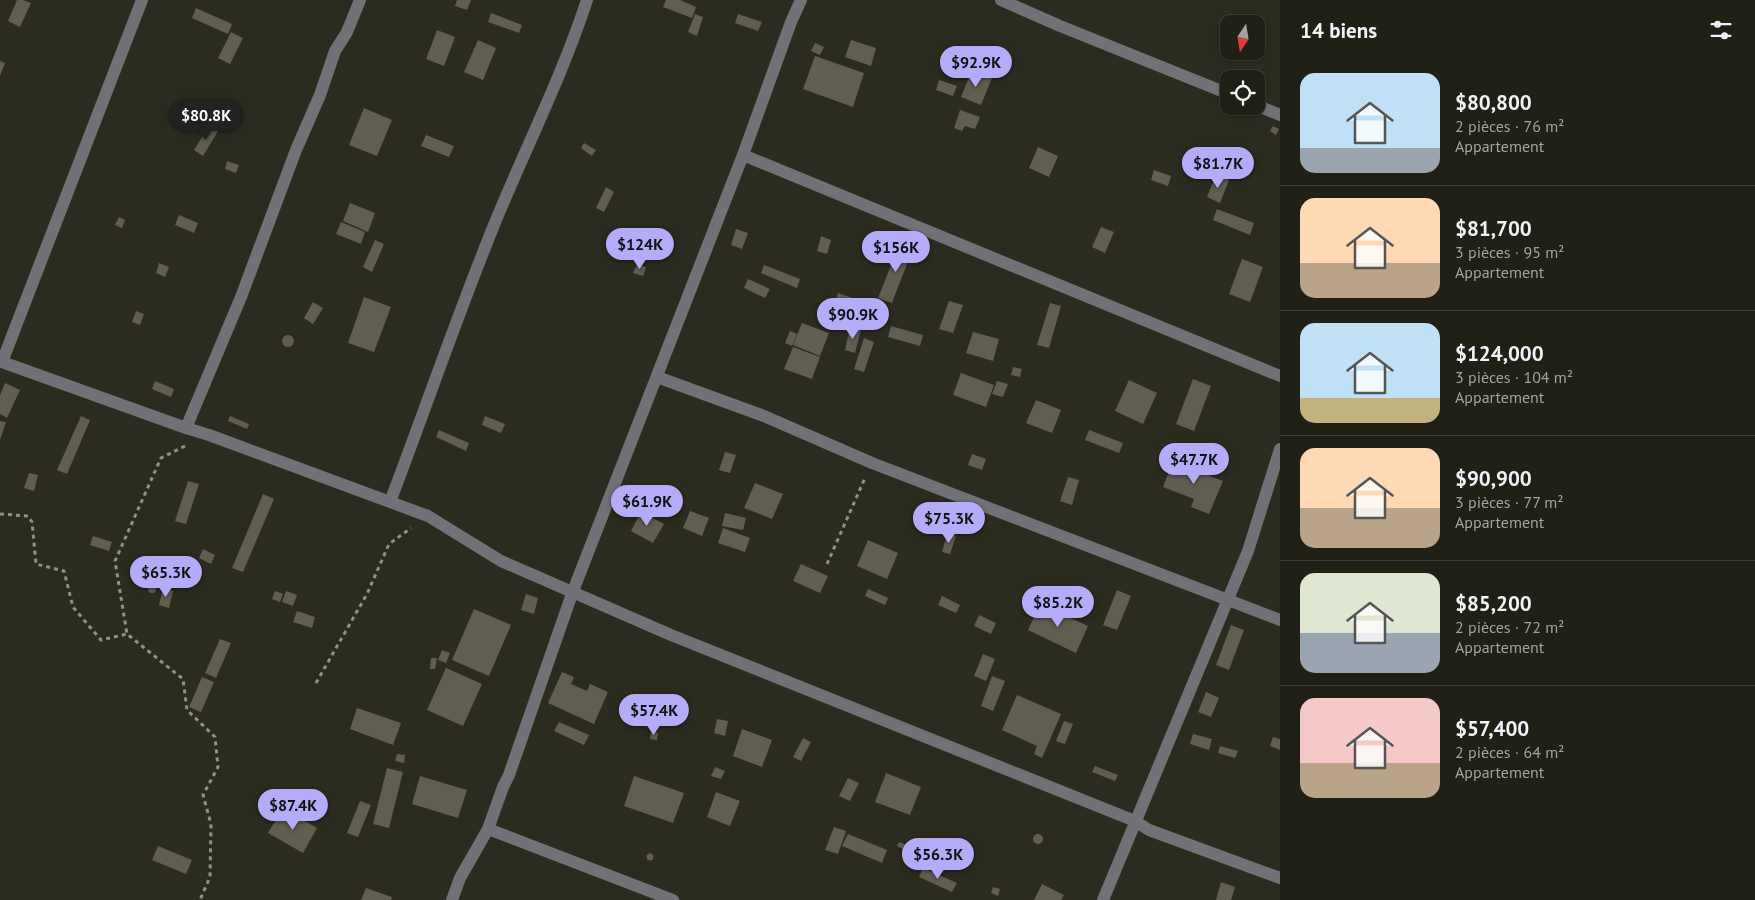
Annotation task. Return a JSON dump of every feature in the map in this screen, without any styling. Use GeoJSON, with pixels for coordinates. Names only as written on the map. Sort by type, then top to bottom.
{"type":"FeatureCollection","features":[{"type":"Feature","properties":{"kind":"street"},"geometry":{"type":"LineString","coordinates":[[142,0],[2,362],[209,435],[428,516],[501,561],[671,635],[1135,821],[1149,830],[1280,878]]}},
{"type":"Feature","properties":{"kind":"street"},"geometry":{"type":"LineString","coordinates":[[186,428],[241,297],[296,150],[320,95],[335,51],[347,32],[360,0]]}},
{"type":"Feature","properties":{"kind":"street"},"geometry":{"type":"LineString","coordinates":[[390,502],[494,225],[560,74],[587,0]]}},
{"type":"Feature","properties":{"kind":"street"},"geometry":{"type":"LineString","coordinates":[[452,900],[460,878],[488,829],[503,787],[510,775],[573,591],[743,155],[791,22],[801,0]]}},
{"type":"Feature","properties":{"kind":"street"},"geometry":{"type":"LineString","coordinates":[[1001,0],[1060,26],[1220,90]]}},
{"type":"Feature","properties":{"kind":"street"},"geometry":{"type":"LineString","coordinates":[[1265,109],[1280,115]]}},
{"type":"Feature","properties":{"kind":"street"},"geometry":{"type":"LineString","coordinates":[[743,155],[1280,376]]}},
{"type":"Feature","properties":{"kind":"street"},"geometry":{"type":"LineString","coordinates":[[657,377],[764,416],[872,463],[1280,620]]}},
{"type":"Feature","properties":{"kind":"street"},"geometry":{"type":"LineString","coordinates":[[1103,900],[1248,551],[1280,449]]}},
{"type":"Feature","properties":{"kind":"street"},"geometry":{"type":"LineString","coordinates":[[488,829],[673,900]]}},
{"type":"Feature","properties":{"kind":"path"},"geometry":{"type":"LineString","coordinates":[[200,900],[210,877],[211,824],[203,795],[218,767],[214,737],[187,710],[183,679],[127,634],[115,561],[161,458],[209,435]]}},
{"type":"Feature","properties":{"kind":"path"},"geometry":{"type":"LineString","coordinates":[[827,564],[872,463]]}},
{"type":"Feature","properties":{"kind":"path"},"geometry":{"type":"LineString","coordinates":[[0,514],[28,516],[32,522],[36,564],[64,571],[73,607],[101,640],[127,634]]}},
{"type":"Feature","properties":{"kind":"path"},"geometry":{"type":"LineString","coordinates":[[316,683],[367,594],[389,544],[428,516]]}},
{"type":"Feature","properties":{"kind":"building"},"geometry":{"type":"Polygon","coordinates":[[[17,0],[31,3],[20,27],[8,21],[17,0]]]}},
{"type":"Feature","properties":{"kind":"building"},"geometry":{"type":"Polygon","coordinates":[[[457,0],[471,0],[467,10],[455,6],[457,0]]]}},
{"type":"Feature","properties":{"kind":"building"},"geometry":{"type":"Polygon","coordinates":[[[666,0],[680,0],[696,7],[692,18],[663,7],[666,0]]]}},
{"type":"Feature","properties":{"kind":"building"},"geometry":{"type":"Polygon","coordinates":[[[196,8],[232,24],[228,34],[192,18],[196,8]]]}},
{"type":"Feature","properties":{"kind":"building"},"geometry":{"type":"Polygon","coordinates":[[[491,13],[522,25],[519,33],[488,22],[491,13]]]}},
{"type":"Feature","properties":{"kind":"building"},"geometry":{"type":"Polygon","coordinates":[[[695,14],[703,17],[697,36],[688,32],[695,14]]]}},
{"type":"Feature","properties":{"kind":"building"},"geometry":{"type":"Polygon","coordinates":[[[738,14],[762,22],[758,31],[735,23],[738,14]]]}},
{"type":"Feature","properties":{"kind":"building"},"geometry":{"type":"Polygon","coordinates":[[[437,30],[455,37],[444,66],[426,59],[437,30]]]}},
{"type":"Feature","properties":{"kind":"building"},"geometry":{"type":"Polygon","coordinates":[[[231,32],[243,38],[230,64],[218,58],[231,32]]]}},
{"type":"Feature","properties":{"kind":"building"},"geometry":{"type":"Polygon","coordinates":[[[478,40],[496,48],[483,80],[464,72],[478,40]]]}},
{"type":"Feature","properties":{"kind":"building"},"geometry":{"type":"Polygon","coordinates":[[[851,40],[876,48],[871,66],[845,57],[851,40]]]}},
{"type":"Feature","properties":{"kind":"building"},"geometry":{"type":"Polygon","coordinates":[[[815,43],[824,47],[820,55],[811,51],[815,43]]]}},
{"type":"Feature","properties":{"kind":"building"},"geometry":{"type":"Polygon","coordinates":[[[815,56],[864,73],[853,107],[803,89],[815,56]]]}},
{"type":"Feature","properties":{"kind":"building"},"geometry":{"type":"Polygon","coordinates":[[[0,61],[5,63],[0,76],[0,61]]]}},
{"type":"Feature","properties":{"kind":"building"},"geometry":{"type":"Polygon","coordinates":[[[972,70],[992,78],[981,105],[961,97],[972,70]]]}},
{"type":"Feature","properties":{"kind":"building"},"geometry":{"type":"Polygon","coordinates":[[[939,80],[957,86],[953,96],[936,90],[939,80]]]}},
{"type":"Feature","properties":{"kind":"building"},"geometry":{"type":"Polygon","coordinates":[[[364,108],[392,120],[377,156],[349,145],[364,108]]]}},
{"type":"Feature","properties":{"kind":"building"},"geometry":{"type":"Polygon","coordinates":[[[960,110],[980,117],[975,129],[965,126],[962,131],[954,128],[960,110]]]}},
{"type":"Feature","properties":{"kind":"building"},"geometry":{"type":"Polygon","coordinates":[[[209,126],[218,131],[203,156],[194,150],[209,126]]]}},
{"type":"Feature","properties":{"kind":"building"},"geometry":{"type":"Polygon","coordinates":[[[1273,126],[1279,129],[1276,135],[1270,131],[1273,126]]]}},
{"type":"Feature","properties":{"kind":"building"},"geometry":{"type":"Polygon","coordinates":[[[426,135],[454,146],[449,157],[421,146],[426,135]]]}},
{"type":"Feature","properties":{"kind":"building"},"geometry":{"type":"Polygon","coordinates":[[[584,143],[596,150],[592,156],[581,148],[584,143]]]}},
{"type":"Feature","properties":{"kind":"building"},"geometry":{"type":"Polygon","coordinates":[[[1038,147],[1058,156],[1049,177],[1029,168],[1038,147]]]}},
{"type":"Feature","properties":{"kind":"building"},"geometry":{"type":"Polygon","coordinates":[[[227,161],[239,165],[236,173],[225,169],[227,161]]]}},
{"type":"Feature","properties":{"kind":"building"},"geometry":{"type":"Polygon","coordinates":[[[1154,170],[1171,176],[1168,186],[1151,180],[1154,170]]]}},
{"type":"Feature","properties":{"kind":"building"},"geometry":{"type":"Polygon","coordinates":[[[1216,175],[1229,180],[1220,203],[1207,197],[1216,175]]]}},
{"type":"Feature","properties":{"kind":"building"},"geometry":{"type":"Polygon","coordinates":[[[606,187],[614,192],[604,212],[596,208],[606,187]]]}},
{"type":"Feature","properties":{"kind":"building"},"geometry":{"type":"Polygon","coordinates":[[[350,203],[375,213],[368,232],[343,221],[350,203]]]}},
{"type":"Feature","properties":{"kind":"building"},"geometry":{"type":"Polygon","coordinates":[[[1217,209],[1254,223],[1250,235],[1213,220],[1217,209]]]}},
{"type":"Feature","properties":{"kind":"building"},"geometry":{"type":"Polygon","coordinates":[[[179,215],[198,223],[194,233],[175,225],[179,215]]]}},
{"type":"Feature","properties":{"kind":"building"},"geometry":{"type":"Polygon","coordinates":[[[119,217],[125,220],[122,228],[115,225],[119,217]]]}},
{"type":"Feature","properties":{"kind":"building"},"geometry":{"type":"Polygon","coordinates":[[[341,222],[365,232],[361,244],[336,234],[341,222]]]}},
{"type":"Feature","properties":{"kind":"building"},"geometry":{"type":"Polygon","coordinates":[[[1101,227],[1114,232],[1105,253],[1092,247],[1101,227]]]}},
{"type":"Feature","properties":{"kind":"building"},"geometry":{"type":"Polygon","coordinates":[[[736,229],[748,233],[742,249],[731,245],[736,229]]]}},
{"type":"Feature","properties":{"kind":"building"},"geometry":{"type":"Polygon","coordinates":[[[821,236],[831,240],[827,254],[817,251],[821,236]]]}},
{"type":"Feature","properties":{"kind":"building"},"geometry":{"type":"Polygon","coordinates":[[[375,240],[384,244],[372,272],[363,267],[375,240]]]}},
{"type":"Feature","properties":{"kind":"building"},"geometry":{"type":"Polygon","coordinates":[[[900,243],[913,248],[892,303],[878,298],[900,243]]]}},
{"type":"Feature","properties":{"kind":"building"},"geometry":{"type":"Polygon","coordinates":[[[1242,259],[1263,267],[1250,302],[1229,294],[1242,259]]]}},
{"type":"Feature","properties":{"kind":"building"},"geometry":{"type":"Polygon","coordinates":[[[159,263],[169,267],[165,277],[156,273],[159,263]]]}},
{"type":"Feature","properties":{"kind":"building"},"geometry":{"type":"Polygon","coordinates":[[[637,264],[646,267],[643,276],[633,273],[637,264]]]}},
{"type":"Feature","properties":{"kind":"building"},"geometry":{"type":"Polygon","coordinates":[[[764,265],[800,279],[797,288],[761,273],[764,265]]]}},
{"type":"Feature","properties":{"kind":"building"},"geometry":{"type":"Polygon","coordinates":[[[748,279],[770,289],[765,298],[744,288],[748,279]]]}},
{"type":"Feature","properties":{"kind":"building"},"geometry":{"type":"Polygon","coordinates":[[[838,293],[878,307],[871,326],[832,313],[838,293]]]}},
{"type":"Feature","properties":{"kind":"building"},"geometry":{"type":"Polygon","coordinates":[[[364,297],[391,307],[374,352],[348,343],[364,297]]]}},
{"type":"Feature","properties":{"kind":"building"},"geometry":{"type":"Polygon","coordinates":[[[949,301],[963,305],[953,333],[939,329],[949,301]]]}},
{"type":"Feature","properties":{"kind":"building"},"geometry":{"type":"Polygon","coordinates":[[[313,302],[323,308],[313,324],[304,318],[313,302]]]}},
{"type":"Feature","properties":{"kind":"building"},"geometry":{"type":"Polygon","coordinates":[[[1050,303],[1061,306],[1049,348],[1037,345],[1050,303]]]}},
{"type":"Feature","properties":{"kind":"building"},"geometry":{"type":"Polygon","coordinates":[[[136,311],[144,314],[140,325],[132,322],[136,311]]]}},
{"type":"Feature","properties":{"kind":"building"},"geometry":{"type":"Polygon","coordinates":[[[802,323],[829,333],[820,356],[793,345],[802,323]]]}},
{"type":"Feature","properties":{"kind":"building"},"geometry":{"type":"Polygon","coordinates":[[[891,326],[923,335],[920,346],[888,337],[891,326]]]}},
{"type":"Feature","properties":{"kind":"building"},"geometry":{"type":"Polygon","coordinates":[[[850,327],[861,329],[855,353],[845,350],[850,327]]]}},
{"type":"Feature","properties":{"kind":"building"},"geometry":{"type":"Polygon","coordinates":[[[790,331],[797,334],[792,346],[785,343],[790,331]]]}},
{"type":"Feature","properties":{"kind":"building"},"geometry":{"type":"Polygon","coordinates":[[[973,332],[999,339],[993,361],[966,353],[973,332]]]}},
{"type":"Feature","properties":{"kind":"building"},"geometry":{"type":"Polygon","coordinates":[[[286,335],[290,335],[294,341],[290,347],[286,347],[282,343],[282,339],[286,335]]]}},
{"type":"Feature","properties":{"kind":"building"},"geometry":{"type":"Polygon","coordinates":[[[864,338],[874,342],[864,372],[854,369],[864,338]]]}},
{"type":"Feature","properties":{"kind":"building"},"geometry":{"type":"Polygon","coordinates":[[[793,347],[820,357],[812,379],[784,369],[793,347]]]}},
{"type":"Feature","properties":{"kind":"building"},"geometry":{"type":"Polygon","coordinates":[[[1013,367],[1022,369],[1020,377],[1011,375],[1013,367]]]}},
{"type":"Feature","properties":{"kind":"building"},"geometry":{"type":"Polygon","coordinates":[[[961,373],[994,385],[986,407],[953,395],[961,373]]]}},
{"type":"Feature","properties":{"kind":"building"},"geometry":{"type":"Polygon","coordinates":[[[1193,379],[1211,386],[1194,431],[1176,424],[1193,379]]]}},
{"type":"Feature","properties":{"kind":"building"},"geometry":{"type":"Polygon","coordinates":[[[1129,380],[1157,393],[1143,424],[1115,411],[1129,380]]]}},
{"type":"Feature","properties":{"kind":"building"},"geometry":{"type":"Polygon","coordinates":[[[155,381],[174,389],[171,397],[152,389],[155,381]]]}},
{"type":"Feature","properties":{"kind":"building"},"geometry":{"type":"Polygon","coordinates":[[[997,381],[1008,384],[1003,397],[992,394],[997,381]]]}},
{"type":"Feature","properties":{"kind":"building"},"geometry":{"type":"Polygon","coordinates":[[[5,383],[20,390],[7,418],[0,414],[0,395],[5,383]]]}},
{"type":"Feature","properties":{"kind":"building"},"geometry":{"type":"Polygon","coordinates":[[[1036,400],[1061,410],[1052,433],[1026,423],[1036,400]]]}},
{"type":"Feature","properties":{"kind":"building"},"geometry":{"type":"Polygon","coordinates":[[[81,416],[90,420],[67,474],[57,470],[81,416]]]}},
{"type":"Feature","properties":{"kind":"building"},"geometry":{"type":"Polygon","coordinates":[[[230,416],[249,424],[247,429],[228,421],[230,416]]]}},
{"type":"Feature","properties":{"kind":"building"},"geometry":{"type":"Polygon","coordinates":[[[485,416],[505,424],[501,433],[482,425],[485,416]]]}},
{"type":"Feature","properties":{"kind":"building"},"geometry":{"type":"Polygon","coordinates":[[[0,421],[6,422],[0,440],[0,421]]]}},
{"type":"Feature","properties":{"kind":"building"},"geometry":{"type":"Polygon","coordinates":[[[439,430],[469,443],[466,451],[436,437],[439,430]]]}},
{"type":"Feature","properties":{"kind":"building"},"geometry":{"type":"Polygon","coordinates":[[[1089,430],[1123,443],[1119,453],[1085,440],[1089,430]]]}},
{"type":"Feature","properties":{"kind":"building"},"geometry":{"type":"Polygon","coordinates":[[[725,452],[736,455],[730,473],[719,470],[725,452]]]}},
{"type":"Feature","properties":{"kind":"building"},"geometry":{"type":"Polygon","coordinates":[[[972,454],[986,459],[982,470],[968,465],[972,454]]]}},
{"type":"Feature","properties":{"kind":"building"},"geometry":{"type":"Polygon","coordinates":[[[1173,461],[1198,471],[1201,464],[1213,470],[1210,476],[1223,481],[1209,514],[1191,507],[1194,499],[1163,487],[1173,461]]]}},
{"type":"Feature","properties":{"kind":"building"},"geometry":{"type":"Polygon","coordinates":[[[29,473],[38,475],[34,491],[24,488],[29,473]]]}},
{"type":"Feature","properties":{"kind":"building"},"geometry":{"type":"Polygon","coordinates":[[[1068,477],[1079,480],[1072,505],[1060,501],[1068,477]]]}},
{"type":"Feature","properties":{"kind":"building"},"geometry":{"type":"Polygon","coordinates":[[[188,481],[199,484],[186,524],[175,521],[188,481]]]}},
{"type":"Feature","properties":{"kind":"building"},"geometry":{"type":"Polygon","coordinates":[[[755,483],[783,494],[772,519],[744,508],[755,483]]]}},
{"type":"Feature","properties":{"kind":"building"},"geometry":{"type":"Polygon","coordinates":[[[263,494],[274,499],[243,572],[232,568],[263,494]]]}},
{"type":"Feature","properties":{"kind":"building"},"geometry":{"type":"Polygon","coordinates":[[[690,511],[709,518],[702,536],[683,528],[690,511]]]}},
{"type":"Feature","properties":{"kind":"building"},"geometry":{"type":"Polygon","coordinates":[[[641,512],[664,524],[653,543],[631,531],[641,512]]]}},
{"type":"Feature","properties":{"kind":"building"},"geometry":{"type":"Polygon","coordinates":[[[725,513],[746,518],[743,530],[722,526],[725,513]]]}},
{"type":"Feature","properties":{"kind":"building"},"geometry":{"type":"Polygon","coordinates":[[[723,528],[750,538],[745,552],[718,543],[723,528]]]}},
{"type":"Feature","properties":{"kind":"building"},"geometry":{"type":"Polygon","coordinates":[[[947,534],[956,536],[950,554],[942,552],[947,534]]]}},
{"type":"Feature","properties":{"kind":"building"},"geometry":{"type":"Polygon","coordinates":[[[93,536],[112,542],[109,551],[90,545],[93,536]]]}},
{"type":"Feature","properties":{"kind":"building"},"geometry":{"type":"Polygon","coordinates":[[[868,540],[898,553],[887,579],[857,566],[868,540]]]}},
{"type":"Feature","properties":{"kind":"building"},"geometry":{"type":"Polygon","coordinates":[[[203,549],[215,555],[211,564],[199,558],[203,549]]]}},
{"type":"Feature","properties":{"kind":"building"},"geometry":{"type":"Polygon","coordinates":[[[801,564],[828,576],[820,593],[793,581],[801,564]]]}},
{"type":"Feature","properties":{"kind":"building"},"geometry":{"type":"Polygon","coordinates":[[[152,585],[156,589],[152,593],[148,589],[152,585]]]}},
{"type":"Feature","properties":{"kind":"building"},"geometry":{"type":"Polygon","coordinates":[[[163,588],[173,591],[169,608],[159,605],[163,588]]]}},
{"type":"Feature","properties":{"kind":"building"},"geometry":{"type":"Polygon","coordinates":[[[868,589],[888,598],[885,605],[865,596],[868,589]]]}},
{"type":"Feature","properties":{"kind":"building"},"geometry":{"type":"Polygon","coordinates":[[[1117,590],[1131,596],[1117,630],[1103,625],[1117,590]]]}},
{"type":"Feature","properties":{"kind":"building"},"geometry":{"type":"Polygon","coordinates":[[[275,591],[283,594],[280,602],[272,599],[275,591]]]}},
{"type":"Feature","properties":{"kind":"building"},"geometry":{"type":"Polygon","coordinates":[[[286,591],[297,595],[293,606],[282,602],[286,591]]]}},
{"type":"Feature","properties":{"kind":"building"},"geometry":{"type":"Polygon","coordinates":[[[526,594],[538,598],[534,614],[521,610],[526,594]]]}},
{"type":"Feature","properties":{"kind":"building"},"geometry":{"type":"Polygon","coordinates":[[[942,596],[960,605],[956,613],[938,605],[942,596]]]}},
{"type":"Feature","properties":{"kind":"building"},"geometry":{"type":"Polygon","coordinates":[[[1040,604],[1088,626],[1076,653],[1028,630],[1040,604]]]}},
{"type":"Feature","properties":{"kind":"building"},"geometry":{"type":"Polygon","coordinates":[[[474,609],[511,625],[489,676],[452,660],[474,609]]]}},
{"type":"Feature","properties":{"kind":"building"},"geometry":{"type":"Polygon","coordinates":[[[297,611],[315,617],[312,628],[293,622],[297,611]]]}},
{"type":"Feature","properties":{"kind":"building"},"geometry":{"type":"Polygon","coordinates":[[[979,615],[996,623],[991,634],[974,626],[979,615]]]}},
{"type":"Feature","properties":{"kind":"building"},"geometry":{"type":"Polygon","coordinates":[[[1231,625],[1244,630],[1229,670],[1216,665],[1231,625]]]}},
{"type":"Feature","properties":{"kind":"building"},"geometry":{"type":"Polygon","coordinates":[[[220,639],[231,643],[216,678],[205,673],[220,639]]]}},
{"type":"Feature","properties":{"kind":"building"},"geometry":{"type":"Polygon","coordinates":[[[442,650],[450,653],[446,663],[438,660],[442,650]]]}},
{"type":"Feature","properties":{"kind":"building"},"geometry":{"type":"Polygon","coordinates":[[[983,654],[995,659],[986,681],[974,676],[983,654]]]}},
{"type":"Feature","properties":{"kind":"building"},"geometry":{"type":"Polygon","coordinates":[[[431,658],[437,658],[435,669],[430,669],[431,658]]]}},
{"type":"Feature","properties":{"kind":"building"},"geometry":{"type":"Polygon","coordinates":[[[446,668],[482,684],[463,726],[427,710],[446,668]]]}},
{"type":"Feature","properties":{"kind":"building"},"geometry":{"type":"Polygon","coordinates":[[[562,672],[574,677],[571,684],[587,691],[590,684],[608,692],[594,724],[548,703],[562,672]]]}},
{"type":"Feature","properties":{"kind":"building"},"geometry":{"type":"Polygon","coordinates":[[[992,676],[1005,681],[993,711],[981,706],[992,676]]]}},
{"type":"Feature","properties":{"kind":"building"},"geometry":{"type":"Polygon","coordinates":[[[202,677],[214,682],[201,712],[189,707],[202,677]]]}},
{"type":"Feature","properties":{"kind":"building"},"geometry":{"type":"Polygon","coordinates":[[[1206,692],[1219,698],[1211,717],[1198,712],[1206,692]]]}},
{"type":"Feature","properties":{"kind":"building"},"geometry":{"type":"Polygon","coordinates":[[[1017,695],[1061,714],[1042,758],[1034,754],[1037,746],[1002,730],[1017,695]]]}},
{"type":"Feature","properties":{"kind":"building"},"geometry":{"type":"Polygon","coordinates":[[[357,708],[401,723],[393,745],[350,729],[357,708]]]}},
{"type":"Feature","properties":{"kind":"building"},"geometry":{"type":"Polygon","coordinates":[[[717,719],[728,721],[725,736],[714,733],[717,719]]]}},
{"type":"Feature","properties":{"kind":"building"},"geometry":{"type":"Polygon","coordinates":[[[1064,721],[1073,724],[1065,744],[1056,741],[1064,721]]]}},
{"type":"Feature","properties":{"kind":"building"},"geometry":{"type":"Polygon","coordinates":[[[559,722],[589,735],[584,745],[554,731],[559,722]]]}},
{"type":"Feature","properties":{"kind":"building"},"geometry":{"type":"Polygon","coordinates":[[[742,729],[772,740],[762,767],[733,756],[742,729]]]}},
{"type":"Feature","properties":{"kind":"building"},"geometry":{"type":"Polygon","coordinates":[[[651,732],[658,733],[657,740],[650,739],[651,732]]]}},
{"type":"Feature","properties":{"kind":"building"},"geometry":{"type":"Polygon","coordinates":[[[1193,734],[1212,739],[1209,750],[1190,744],[1193,734]]]}},
{"type":"Feature","properties":{"kind":"building"},"geometry":{"type":"Polygon","coordinates":[[[1273,737],[1280,739],[1280,750],[1270,746],[1273,737]]]}},
{"type":"Feature","properties":{"kind":"building"},"geometry":{"type":"Polygon","coordinates":[[[803,738],[811,742],[801,761],[793,757],[803,738]]]}},
{"type":"Feature","properties":{"kind":"building"},"geometry":{"type":"Polygon","coordinates":[[[1220,746],[1238,751],[1235,758],[1218,753],[1220,746]]]}},
{"type":"Feature","properties":{"kind":"building"},"geometry":{"type":"Polygon","coordinates":[[[397,754],[405,755],[404,763],[395,761],[397,754]]]}},
{"type":"Feature","properties":{"kind":"building"},"geometry":{"type":"Polygon","coordinates":[[[1095,766],[1118,775],[1115,781],[1092,772],[1095,766]]]}},
{"type":"Feature","properties":{"kind":"building"},"geometry":{"type":"Polygon","coordinates":[[[715,767],[725,771],[721,779],[711,776],[715,767]]]}},
{"type":"Feature","properties":{"kind":"building"},"geometry":{"type":"Polygon","coordinates":[[[387,768],[403,772],[389,828],[373,824],[387,768]]]}},
{"type":"Feature","properties":{"kind":"building"},"geometry":{"type":"Polygon","coordinates":[[[886,773],[921,787],[910,815],[875,802],[886,773]]]}},
{"type":"Feature","properties":{"kind":"building"},"geometry":{"type":"Polygon","coordinates":[[[420,776],[467,790],[458,818],[412,804],[420,776]]]}},
{"type":"Feature","properties":{"kind":"building"},"geometry":{"type":"Polygon","coordinates":[[[634,776],[684,793],[673,823],[624,806],[634,776]]]}},
{"type":"Feature","properties":{"kind":"building"},"geometry":{"type":"Polygon","coordinates":[[[848,778],[859,783],[850,801],[839,796],[848,778]]]}},
{"type":"Feature","properties":{"kind":"building"},"geometry":{"type":"Polygon","coordinates":[[[716,792],[740,801],[730,826],[707,817],[716,792]]]}},
{"type":"Feature","properties":{"kind":"building"},"geometry":{"type":"Polygon","coordinates":[[[360,801],[371,805],[358,837],[347,833],[360,801]]]}},
{"type":"Feature","properties":{"kind":"building"},"geometry":{"type":"Polygon","coordinates":[[[283,808],[317,828],[303,853],[268,833],[283,808]]]}},
{"type":"Feature","properties":{"kind":"building"},"geometry":{"type":"Polygon","coordinates":[[[834,827],[846,831],[838,854],[825,850],[834,827]]]}},
{"type":"Feature","properties":{"kind":"building"},"geometry":{"type":"Polygon","coordinates":[[[848,834],[887,850],[882,863],[842,846],[848,834]]]}},
{"type":"Feature","properties":{"kind":"building"},"geometry":{"type":"Polygon","coordinates":[[[1038,834],[1043,839],[1038,844],[1033,839],[1038,834]]]}},
{"type":"Feature","properties":{"kind":"building"},"geometry":{"type":"Polygon","coordinates":[[[899,842],[907,845],[905,850],[897,846],[899,842]]]}},
{"type":"Feature","properties":{"kind":"building"},"geometry":{"type":"Polygon","coordinates":[[[158,846],[192,860],[186,874],[152,860],[158,846]]]}},
{"type":"Feature","properties":{"kind":"building"},"geometry":{"type":"Polygon","coordinates":[[[650,853],[654,857],[650,861],[646,857],[650,853]]]}},
{"type":"Feature","properties":{"kind":"building"},"geometry":{"type":"Polygon","coordinates":[[[923,868],[957,883],[952,892],[919,877],[923,868]]]}},
{"type":"Feature","properties":{"kind":"building"},"geometry":{"type":"Polygon","coordinates":[[[1221,882],[1235,887],[1231,900],[1216,900],[1221,882]]]}},
{"type":"Feature","properties":{"kind":"building"},"geometry":{"type":"Polygon","coordinates":[[[1042,884],[1064,895],[1061,900],[1034,900],[1042,884]]]}},
{"type":"Feature","properties":{"kind":"building"},"geometry":{"type":"Polygon","coordinates":[[[993,887],[1000,889],[998,896],[991,893],[993,887]]]}},
{"type":"Feature","properties":{"kind":"building"},"geometry":{"type":"Polygon","coordinates":[[[366,888],[392,897],[391,900],[361,900],[366,888]]]}}]}
